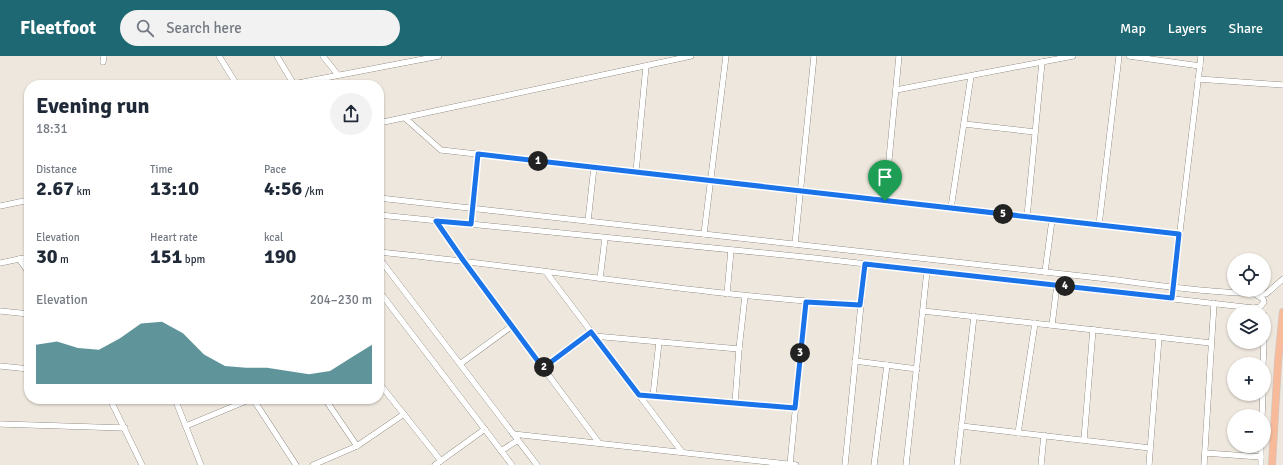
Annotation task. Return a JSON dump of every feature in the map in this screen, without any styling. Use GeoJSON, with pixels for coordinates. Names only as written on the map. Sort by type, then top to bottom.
{"type":"FeatureCollection","features":[{"type":"Feature","properties":{"kind":"main road"},"geometry":{"type":"LineString","coordinates":[[1272,465],[1278,362],[1283,312]]}},
{"type":"Feature","properties":{"kind":"street"},"geometry":{"type":"LineString","coordinates":[[219,56],[234,80]]}},
{"type":"Feature","properties":{"kind":"street"},"geometry":{"type":"LineString","coordinates":[[277,56],[289,80]]}},
{"type":"Feature","properties":{"kind":"street"},"geometry":{"type":"LineString","coordinates":[[323,56],[338,75]]}},
{"type":"Feature","properties":{"kind":"street"},"geometry":{"type":"LineString","coordinates":[[312,80],[439,56]]}},
{"type":"Feature","properties":{"kind":"street"},"geometry":{"type":"LineString","coordinates":[[384,122],[691,56]]}},
{"type":"Feature","properties":{"kind":"street"},"geometry":{"type":"LineString","coordinates":[[704,234],[726,56]]}},
{"type":"Feature","properties":{"kind":"street"},"geometry":{"type":"LineString","coordinates":[[795,244],[814,56]]}},
{"type":"Feature","properties":{"kind":"street"},"geometry":{"type":"LineString","coordinates":[[885,201],[899,56]]}},
{"type":"Feature","properties":{"kind":"street"},"geometry":{"type":"LineString","coordinates":[[896,90],[1073,56]]}},
{"type":"Feature","properties":{"kind":"street"},"geometry":{"type":"LineString","coordinates":[[1099,225],[1119,56]]}},
{"type":"Feature","properties":{"kind":"street"},"geometry":{"type":"LineString","coordinates":[[1129,56],[1200,66]]}},
{"type":"Feature","properties":{"kind":"street"},"geometry":{"type":"LineString","coordinates":[[1172,298],[1201,56]]}},
{"type":"Feature","properties":{"kind":"street"},"geometry":{"type":"LineString","coordinates":[[1027,217],[1042,62]]}},
{"type":"Feature","properties":{"kind":"street"},"geometry":{"type":"LineString","coordinates":[[636,172],[646,66]]}},
{"type":"Feature","properties":{"kind":"street"},"geometry":{"type":"LineString","coordinates":[[951,208],[971,76]]}},
{"type":"Feature","properties":{"kind":"street"},"geometry":{"type":"LineString","coordinates":[[1198,79],[1283,85]]}},
{"type":"Feature","properties":{"kind":"street"},"geometry":{"type":"LineString","coordinates":[[405,118],[441,150],[1179,234]]}},
{"type":"Feature","properties":{"kind":"street"},"geometry":{"type":"LineString","coordinates":[[964,124],[1035,132]]}},
{"type":"Feature","properties":{"kind":"street"},"geometry":{"type":"LineString","coordinates":[[471,224],[478,154]]}},
{"type":"Feature","properties":{"kind":"street"},"geometry":{"type":"LineString","coordinates":[[588,221],[594,167]]}},
{"type":"Feature","properties":{"kind":"street"},"geometry":{"type":"LineString","coordinates":[[384,199],[1045,272],[1173,288],[1227,292]]}},
{"type":"Feature","properties":{"kind":"street"},"geometry":{"type":"LineString","coordinates":[[0,206],[24,201]]}},
{"type":"Feature","properties":{"kind":"street"},"geometry":{"type":"LineString","coordinates":[[384,216],[865,264],[1230,305]]}},
{"type":"Feature","properties":{"kind":"street"},"geometry":{"type":"LineString","coordinates":[[1045,272],[1052,220]]}},
{"type":"Feature","properties":{"kind":"street"},"geometry":{"type":"LineString","coordinates":[[436,221],[463,260],[599,444]]}},
{"type":"Feature","properties":{"kind":"street"},"geometry":{"type":"LineString","coordinates":[[600,279],[605,238]]}},
{"type":"Feature","properties":{"kind":"street"},"geometry":{"type":"LineString","coordinates":[[727,294],[731,250]]}},
{"type":"Feature","properties":{"kind":"street"},"geometry":{"type":"LineString","coordinates":[[384,252],[463,260],[600,279],[745,296],[806,302],[860,305]]}},
{"type":"Feature","properties":{"kind":"street"},"geometry":{"type":"LineString","coordinates":[[0,263],[24,258]]}},
{"type":"Feature","properties":{"kind":"street"},"geometry":{"type":"LineString","coordinates":[[20,259],[24,265]]}},
{"type":"Feature","properties":{"kind":"street"},"geometry":{"type":"LineString","coordinates":[[845,465],[865,264]]}},
{"type":"Feature","properties":{"kind":"street"},"geometry":{"type":"LineString","coordinates":[[384,265],[537,465]]}},
{"type":"Feature","properties":{"kind":"street"},"geometry":{"type":"LineString","coordinates":[[906,465],[927,271]]}},
{"type":"Feature","properties":{"kind":"street"},"geometry":{"type":"LineString","coordinates":[[546,272],[682,452]]}},
{"type":"Feature","properties":{"kind":"street"},"geometry":{"type":"LineString","coordinates":[[1271,290],[1283,279]]}},
{"type":"Feature","properties":{"kind":"street"},"geometry":{"type":"LineString","coordinates":[[1052,325],[1057,285]]}},
{"type":"Feature","properties":{"kind":"street"},"geometry":{"type":"LineString","coordinates":[[735,403],[745,296]]}},
{"type":"Feature","properties":{"kind":"street"},"geometry":{"type":"LineString","coordinates":[[1259,297],[1263,299],[1264,302],[1262,305]]}},
{"type":"Feature","properties":{"kind":"street"},"geometry":{"type":"LineString","coordinates":[[384,298],[512,465]]}},
{"type":"Feature","properties":{"kind":"street"},"geometry":{"type":"LineString","coordinates":[[513,434],[793,465],[795,408],[806,302]]}},
{"type":"Feature","properties":{"kind":"street"},"geometry":{"type":"LineString","coordinates":[[1204,465],[1214,303]]}},
{"type":"Feature","properties":{"kind":"street"},"geometry":{"type":"LineString","coordinates":[[0,311],[24,313]]}},
{"type":"Feature","properties":{"kind":"street"},"geometry":{"type":"LineString","coordinates":[[923,311],[1211,343]]}},
{"type":"Feature","properties":{"kind":"street"},"geometry":{"type":"LineString","coordinates":[[956,465],[974,316]]}},
{"type":"Feature","properties":{"kind":"street"},"geometry":{"type":"LineString","coordinates":[[1018,433],[1035,323]]}},
{"type":"Feature","properties":{"kind":"street"},"geometry":{"type":"LineString","coordinates":[[460,364],[512,326]]}},
{"type":"Feature","properties":{"kind":"street"},"geometry":{"type":"LineString","coordinates":[[1084,440],[1093,329]]}},
{"type":"Feature","properties":{"kind":"street"},"geometry":{"type":"LineString","coordinates":[[543,368],[593,334],[739,350]]}},
{"type":"Feature","properties":{"kind":"street"},"geometry":{"type":"LineString","coordinates":[[1149,465],[1159,337]]}},
{"type":"Feature","properties":{"kind":"street"},"geometry":{"type":"LineString","coordinates":[[653,396],[659,342]]}},
{"type":"Feature","properties":{"kind":"street"},"geometry":{"type":"LineString","coordinates":[[855,361],[917,369]]}},
{"type":"Feature","properties":{"kind":"street"},"geometry":{"type":"LineString","coordinates":[[874,465],[886,365]]}},
{"type":"Feature","properties":{"kind":"street"},"geometry":{"type":"LineString","coordinates":[[0,366],[24,368]]}},
{"type":"Feature","properties":{"kind":"street"},"geometry":{"type":"LineString","coordinates":[[384,389],[441,461]]}},
{"type":"Feature","properties":{"kind":"street"},"geometry":{"type":"LineString","coordinates":[[639,395],[795,408]]}},
{"type":"Feature","properties":{"kind":"street"},"geometry":{"type":"LineString","coordinates":[[113,404],[142,465]]}},
{"type":"Feature","properties":{"kind":"street"},"geometry":{"type":"LineString","coordinates":[[177,404],[201,465]]}},
{"type":"Feature","properties":{"kind":"street"},"geometry":{"type":"LineString","coordinates":[[186,426],[240,404]]}},
{"type":"Feature","properties":{"kind":"street"},"geometry":{"type":"LineString","coordinates":[[255,404],[296,465]]}},
{"type":"Feature","properties":{"kind":"street"},"geometry":{"type":"LineString","coordinates":[[328,404],[357,446]]}},
{"type":"Feature","properties":{"kind":"street"},"geometry":{"type":"LineString","coordinates":[[313,465],[357,446],[404,414]]}},
{"type":"Feature","properties":{"kind":"street"},"geometry":{"type":"LineString","coordinates":[[0,424],[125,428]]}},
{"type":"Feature","properties":{"kind":"street"},"geometry":{"type":"LineString","coordinates":[[961,426],[1150,448]]}},
{"type":"Feature","properties":{"kind":"street"},"geometry":{"type":"LineString","coordinates":[[435,465],[485,430]]}},
{"type":"Feature","properties":{"kind":"street"},"geometry":{"type":"LineString","coordinates":[[1041,465],[1044,436]]}},
{"type":"Feature","properties":{"kind":"street"},"geometry":{"type":"LineString","coordinates":[[501,451],[518,440]]}},
{"type":"Feature","properties":{"kind":"street"},"geometry":{"type":"LineString","coordinates":[[1205,453],[1261,457]]}},
{"type":"Feature","properties":{"kind":"street"},"geometry":{"type":"LineString","coordinates":[[1260,465],[1261,453]]}},
{"type":"Feature","properties":{"kind":"route"},"geometry":{"type":"LineString","coordinates":[[478,154],[885,201],[1179,234],[1172,298],[865,264],[860,305],[806,302],[795,408],[639,395],[591,332],[543,368],[436,221],[471,224],[478,154]]}}]}
